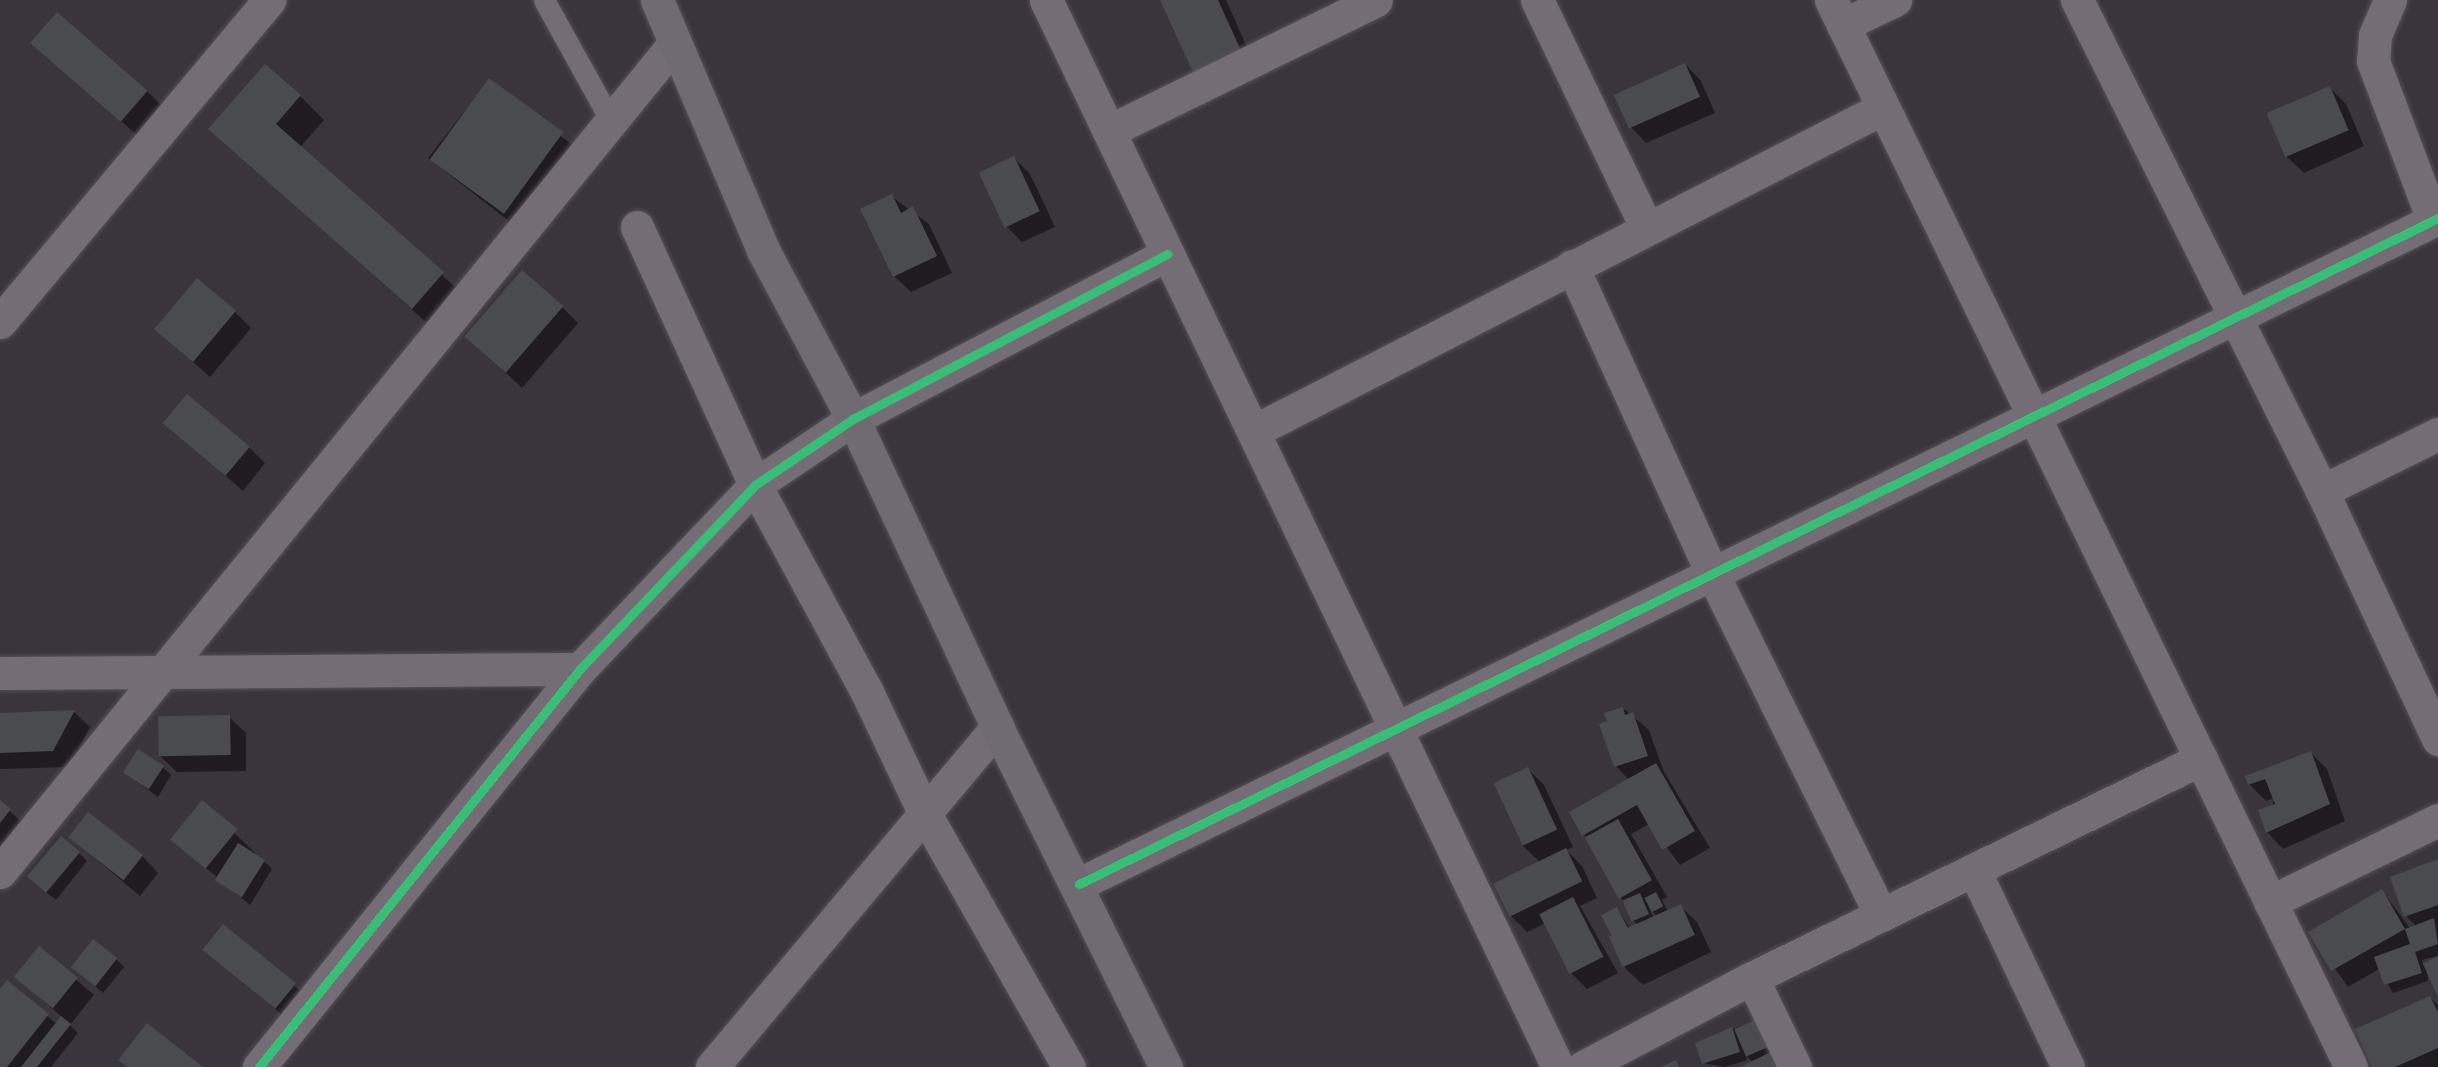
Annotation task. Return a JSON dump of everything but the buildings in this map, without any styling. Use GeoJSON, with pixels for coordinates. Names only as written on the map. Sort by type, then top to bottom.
{"type":"FeatureCollection","features":[{"type":"Feature","properties":{"kind":"highway"},"geometry":{"type":"LineString","coordinates":[[657,0],[763,250],[853,419],[997,727],[1079,884],[1166,1067]]}},
{"type":"Feature","properties":{"kind":"street"},"geometry":{"type":"LineString","coordinates":[[0,322],[269,0]]}},
{"type":"Feature","properties":{"kind":"street"},"geometry":{"type":"LineString","coordinates":[[1046,0],[1167,254],[1256,430],[1399,728],[1558,1067]]}},
{"type":"Feature","properties":{"kind":"street"},"geometry":{"type":"LineString","coordinates":[[1109,131],[1376,0]]}},
{"type":"Feature","properties":{"kind":"street"},"geometry":{"type":"LineString","coordinates":[[1537,0],[1647,229]]}},
{"type":"Feature","properties":{"kind":"street"},"geometry":{"type":"LineString","coordinates":[[1895,0],[1837,13],[2351,1067]]}},
{"type":"Feature","properties":{"kind":"street"},"geometry":{"type":"LineString","coordinates":[[2077,0],[2232,319],[2322,491],[2438,740]]}},
{"type":"Feature","properties":{"kind":"street"},"geometry":{"type":"LineString","coordinates":[[1079,884],[2435,219],[2373,61],[2375,35],[2390,0]]}},
{"type":"Feature","properties":{"kind":"street"},"geometry":{"type":"LineString","coordinates":[[0,872],[168,669],[674,44]]}},
{"type":"Feature","properties":{"kind":"street"},"geometry":{"type":"LineString","coordinates":[[1256,430],[1883,108]]}},
{"type":"Feature","properties":{"kind":"street"},"geometry":{"type":"LineString","coordinates":[[637,227],[755,485],[866,690],[925,814],[1069,1067]]}},
{"type":"Feature","properties":{"kind":"street"},"geometry":{"type":"LineString","coordinates":[[259,1067],[580,669],[755,485],[853,419],[1167,254]]}},
{"type":"Feature","properties":{"kind":"street"},"geometry":{"type":"LineString","coordinates":[[1572,266],[1712,573],[1881,915]]}},
{"type":"Feature","properties":{"kind":"street"},"geometry":{"type":"LineString","coordinates":[[2322,491],[2438,434]]}},
{"type":"Feature","properties":{"kind":"street"},"geometry":{"type":"LineString","coordinates":[[0,673],[168,669],[580,669]]}},
{"type":"Feature","properties":{"kind":"street"},"geometry":{"type":"LineString","coordinates":[[712,1067],[997,727]]}},
{"type":"Feature","properties":{"kind":"street"},"geometry":{"type":"LineString","coordinates":[[1583,1067],[1752,978],[2201,759]]}},
{"type":"Feature","properties":{"kind":"street"},"geometry":{"type":"LineString","coordinates":[[2270,902],[2438,820]]}},
{"type":"Feature","properties":{"kind":"street"},"geometry":{"type":"LineString","coordinates":[[1974,870],[2068,1067]]}},
{"type":"Feature","properties":{"kind":"street"},"geometry":{"type":"LineString","coordinates":[[1752,978],[1795,1067]]}},
{"type":"Feature","properties":{"kind":"lane"},"geometry":{"type":"LineString","coordinates":[[544,0],[611,121]]}},
{"type":"Feature","properties":{"kind":"cycle path"},"geometry":{"type":"LineString","coordinates":[[1079,884],[2438,218]]}},
{"type":"Feature","properties":{"kind":"cycle path"},"geometry":{"type":"LineString","coordinates":[[259,1067],[580,669],[755,485],[853,419],[1167,254]]}}]}
